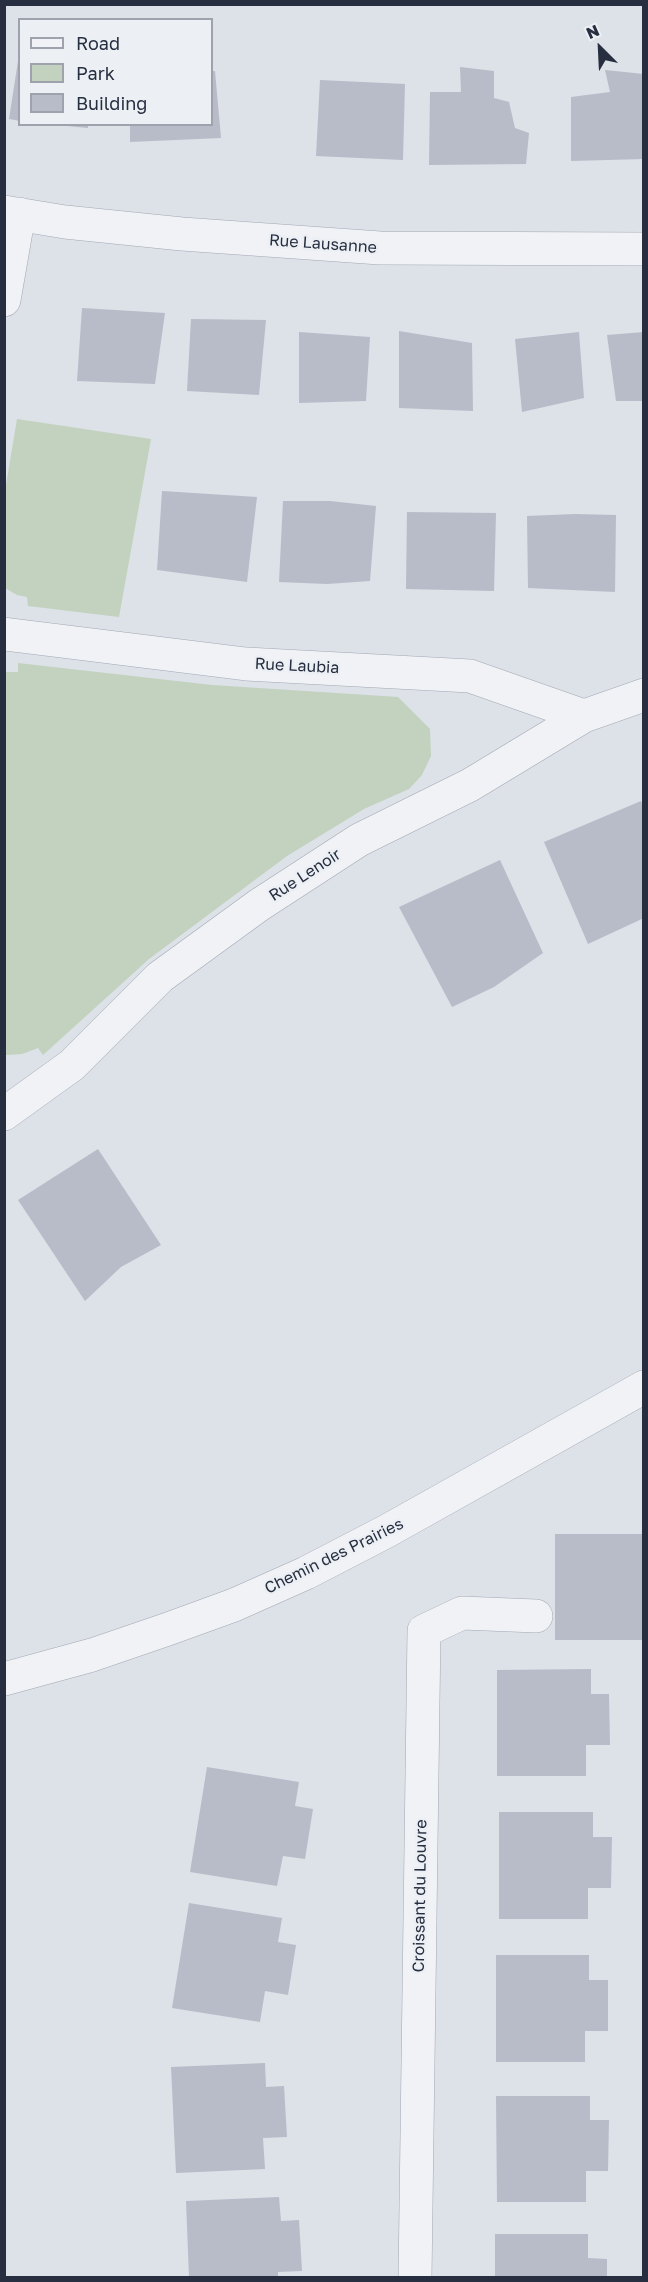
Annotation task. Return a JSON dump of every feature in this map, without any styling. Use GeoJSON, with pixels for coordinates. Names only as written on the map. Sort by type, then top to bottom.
{"type":"FeatureCollection","features":[{"type":"Feature","properties":{"kind":"street","name":"Rue Lausanne"},"geometry":{"type":"LineString","coordinates":[[12,213],[65,222],[182,234],[380,248],[644,249]]}},
{"type":"Feature","properties":{"kind":"street"},"geometry":{"type":"LineString","coordinates":[[4,300],[12,213]]}},
{"type":"Feature","properties":{"kind":"street","name":"Rue Laubia"},"geometry":{"type":"LineString","coordinates":[[4,634],[246,663],[470,676],[584,716]]}},
{"type":"Feature","properties":{"kind":"street","name":"Rue Lenoir"},"geometry":{"type":"LineString","coordinates":[[4,1113],[72,1065],[160,977],[260,904],[359,840],[470,785],[584,716],[644,695]]}},
{"type":"Feature","properties":{"kind":"street","name":"Chemin des Prairies"},"geometry":{"type":"LineString","coordinates":[[4,1679],[149,1636],[234,1605],[306,1573],[387,1531],[644,1387]]}},
{"type":"Feature","properties":{"kind":"street","name":"Croissant du Louvre"},"geometry":{"type":"LineString","coordinates":[[415,2277],[424,1631],[462,1613],[536,1616]]}},
{"type":"Feature","properties":{"kind":"green space"},"geometry":{"type":"Polygon","coordinates":[[[17,419],[151,439],[119,617],[28,606],[27,597],[17,595],[5,588],[5,491],[17,419]]]}},
{"type":"Feature","properties":{"kind":"green space"},"geometry":{"type":"Polygon","coordinates":[[[18,663],[212,685],[398,697],[430,729],[431,756],[422,775],[409,789],[364,809],[287,856],[149,959],[43,1055],[38,1048],[22,1054],[7,1055],[4,1054],[4,672],[18,672],[18,663]]]}},
{"type":"Feature","properties":{"kind":"building"},"geometry":{"type":"Polygon","coordinates":[[[18,61],[18,121],[9,119],[18,61]]]}},
{"type":"Feature","properties":{"kind":"building"},"geometry":{"type":"Polygon","coordinates":[[[460,67],[494,71],[494,98],[509,102],[515,128],[529,133],[526,164],[429,165],[430,92],[461,92],[460,67]]]}},
{"type":"Feature","properties":{"kind":"building"},"geometry":{"type":"Polygon","coordinates":[[[605,70],[644,74],[644,159],[571,161],[571,97],[610,92],[605,70]]]}},
{"type":"Feature","properties":{"kind":"building"},"geometry":{"type":"Polygon","coordinates":[[[213,71],[215,71],[221,138],[130,142],[130,126],[213,126],[213,71]]]}},
{"type":"Feature","properties":{"kind":"building"},"geometry":{"type":"Polygon","coordinates":[[[320,80],[405,84],[403,160],[316,156],[320,80]]]}},
{"type":"Feature","properties":{"kind":"building"},"geometry":{"type":"Polygon","coordinates":[[[82,308],[165,313],[155,384],[77,381],[82,308]]]}},
{"type":"Feature","properties":{"kind":"building"},"geometry":{"type":"Polygon","coordinates":[[[191,319],[266,320],[259,395],[187,391],[191,319]]]}},
{"type":"Feature","properties":{"kind":"building"},"geometry":{"type":"Polygon","coordinates":[[[399,331],[472,343],[473,411],[399,408],[399,331]]]}},
{"type":"Feature","properties":{"kind":"building"},"geometry":{"type":"Polygon","coordinates":[[[299,332],[370,337],[366,401],[299,403],[299,332]]]}},
{"type":"Feature","properties":{"kind":"building"},"geometry":{"type":"Polygon","coordinates":[[[579,332],[584,398],[522,412],[515,339],[579,332]]]}},
{"type":"Feature","properties":{"kind":"building"},"geometry":{"type":"Polygon","coordinates":[[[644,332],[644,401],[616,401],[607,335],[644,332]]]}},
{"type":"Feature","properties":{"kind":"building"},"geometry":{"type":"Polygon","coordinates":[[[162,491],[257,497],[247,582],[157,570],[162,491]]]}},
{"type":"Feature","properties":{"kind":"building"},"geometry":{"type":"Polygon","coordinates":[[[283,501],[330,501],[376,506],[370,581],[327,584],[279,582],[283,501]]]}},
{"type":"Feature","properties":{"kind":"building"},"geometry":{"type":"Polygon","coordinates":[[[407,512],[496,513],[494,591],[406,589],[407,512]]]}},
{"type":"Feature","properties":{"kind":"building"},"geometry":{"type":"Polygon","coordinates":[[[616,515],[615,592],[528,588],[527,516],[616,515]]]}},
{"type":"Feature","properties":{"kind":"building"},"geometry":{"type":"Polygon","coordinates":[[[641,801],[644,807],[644,918],[588,944],[544,842],[641,801]]]}},
{"type":"Feature","properties":{"kind":"building"},"geometry":{"type":"Polygon","coordinates":[[[500,860],[543,953],[494,987],[452,1007],[399,907],[500,860]]]}},
{"type":"Feature","properties":{"kind":"building"},"geometry":{"type":"Polygon","coordinates":[[[98,1149],[161,1245],[121,1267],[85,1301],[18,1200],[98,1149]]]}},
{"type":"Feature","properties":{"kind":"building"},"geometry":{"type":"Polygon","coordinates":[[[555,1534],[644,1534],[644,1640],[555,1640],[555,1534]]]}},
{"type":"Feature","properties":{"kind":"building"},"geometry":{"type":"Polygon","coordinates":[[[591,1669],[591,1694],[609,1694],[610,1745],[586,1745],[586,1776],[497,1776],[497,1670],[591,1669]]]}},
{"type":"Feature","properties":{"kind":"building"},"geometry":{"type":"Polygon","coordinates":[[[207,1767],[299,1782],[295,1806],[313,1809],[305,1859],[283,1856],[277,1886],[190,1872],[207,1767]]]}},
{"type":"Feature","properties":{"kind":"building"},"geometry":{"type":"Polygon","coordinates":[[[499,1812],[593,1812],[593,1837],[612,1837],[611,1888],[588,1888],[588,1919],[499,1919],[499,1812]]]}},
{"type":"Feature","properties":{"kind":"building"},"geometry":{"type":"Polygon","coordinates":[[[189,1903],[282,1918],[278,1942],[296,1945],[288,1995],[265,1991],[260,2022],[172,2008],[189,1903]]]}},
{"type":"Feature","properties":{"kind":"building"},"geometry":{"type":"Polygon","coordinates":[[[496,1955],[589,1955],[589,1980],[608,1980],[608,2031],[585,2031],[585,2062],[496,2062],[496,1955]]]}},
{"type":"Feature","properties":{"kind":"building"},"geometry":{"type":"Polygon","coordinates":[[[265,2063],[266,2087],[284,2086],[287,2137],[263,2138],[265,2169],[176,2173],[171,2067],[265,2063]]]}},
{"type":"Feature","properties":{"kind":"building"},"geometry":{"type":"Polygon","coordinates":[[[496,2096],[590,2096],[590,2120],[609,2120],[608,2171],[586,2171],[586,2202],[497,2202],[496,2096]]]}},
{"type":"Feature","properties":{"kind":"building"},"geometry":{"type":"Polygon","coordinates":[[[279,2197],[281,2221],[299,2220],[302,2271],[278,2272],[278,2277],[189,2277],[186,2201],[279,2197]]]}},
{"type":"Feature","properties":{"kind":"building"},"geometry":{"type":"Polygon","coordinates":[[[495,2234],[588,2234],[588,2258],[607,2259],[607,2277],[495,2277],[495,2234]]]}}]}
